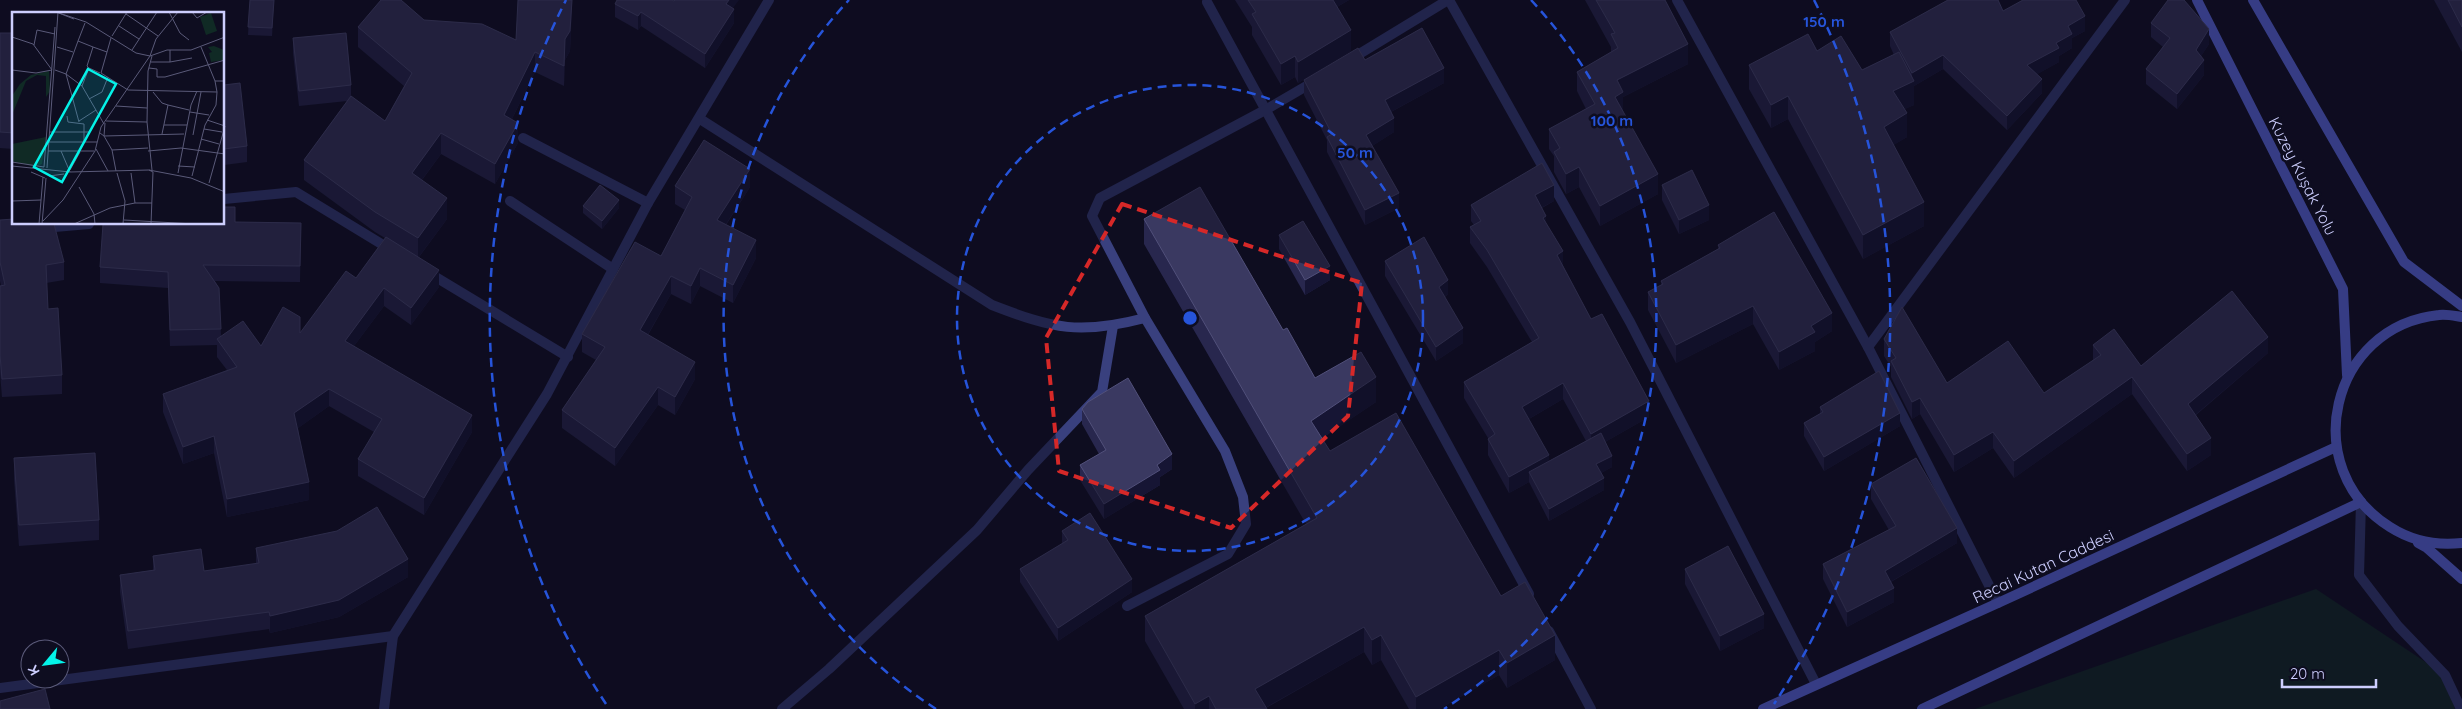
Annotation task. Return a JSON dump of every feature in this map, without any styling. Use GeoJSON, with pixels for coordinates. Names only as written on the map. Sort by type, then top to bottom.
{"type":"FeatureCollection","features":[{"type":"Feature","properties":{"kind":"main road","name":"Kuzey Kuşak Yolu"},"geometry":{"type":"LineString","coordinates":[[2197,0],[2343,289],[2347,375]]}},
{"type":"Feature","properties":{"kind":"main road"},"geometry":{"type":"LineString","coordinates":[[2253,0],[2404,262],[2462,306]]}},
{"type":"Feature","properties":{"kind":"main road"},"geometry":{"type":"LineString","coordinates":[[2462,317],[2440,315],[2403,324],[2371,345],[2347,375],[2335,412],[2336,447],[2349,486],[2361,502],[2374,516],[2406,537],[2428,548],[2462,579]]}},
{"type":"Feature","properties":{"kind":"main road","name":"Recai Kutan Caddesi"},"geometry":{"type":"LineString","coordinates":[[1763,709],[1998,604],[2336,447]]}},
{"type":"Feature","properties":{"kind":"main road"},"geometry":{"type":"LineString","coordinates":[[1922,709],[2361,502]]}},
{"type":"Feature","properties":{"kind":"main road"},"geometry":{"type":"LineString","coordinates":[[2406,537],[2442,545],[2462,543]]}},
{"type":"Feature","properties":{"kind":"street"},"geometry":{"type":"LineString","coordinates":[[384,709],[393,636],[547,394],[648,203],[700,120],[769,0]]}},
{"type":"Feature","properties":{"kind":"street"},"geometry":{"type":"LineString","coordinates":[[1342,64],[1449,0],[1630,322],[1816,684]]}},
{"type":"Feature","properties":{"kind":"street"},"geometry":{"type":"LineString","coordinates":[[1678,0],[1868,347],[1998,604]]}},
{"type":"Feature","properties":{"kind":"street"},"geometry":{"type":"LineString","coordinates":[[1868,347],[2125,0]]}},
{"type":"Feature","properties":{"kind":"street"},"geometry":{"type":"LineString","coordinates":[[1207,2],[1267,109],[1535,605]]}},
{"type":"Feature","properties":{"kind":"street"},"geometry":{"type":"LineString","coordinates":[[1127,606],[1228,554],[1246,524],[1243,497],[1226,451],[1145,318],[1092,216],[1100,198],[1267,109],[1326,74]]}},
{"type":"Feature","properties":{"kind":"street"},"geometry":{"type":"LineString","coordinates":[[700,120],[992,305],[1035,321],[1078,329],[1113,326],[1145,318]]}},
{"type":"Feature","properties":{"kind":"street"},"geometry":{"type":"LineString","coordinates":[[523,138],[648,203]]}},
{"type":"Feature","properties":{"kind":"street"},"geometry":{"type":"LineString","coordinates":[[225,199],[296,192],[398,254]]}},
{"type":"Feature","properties":{"kind":"street"},"geometry":{"type":"LineString","coordinates":[[510,200],[613,269]]}},
{"type":"Feature","properties":{"kind":"street"},"geometry":{"type":"LineString","coordinates":[[28,229],[77,225]]}},
{"type":"Feature","properties":{"kind":"street"},"geometry":{"type":"LineString","coordinates":[[424,269],[568,357]]}},
{"type":"Feature","properties":{"kind":"street"},"geometry":{"type":"LineString","coordinates":[[782,709],[829,669],[977,530],[1028,470],[1102,392],[1113,326]]}},
{"type":"Feature","properties":{"kind":"street"},"geometry":{"type":"LineString","coordinates":[[2361,502],[2360,576],[2398,626],[2445,675],[2461,709]]}},
{"type":"Feature","properties":{"kind":"street"},"geometry":{"type":"LineString","coordinates":[[1544,622],[1591,709]]}},
{"type":"Feature","properties":{"kind":"street"},"geometry":{"type":"LineString","coordinates":[[0,688],[393,636]]}},
{"type":"Feature","properties":{"kind":"highlighted area"},"geometry":{"type":"Polygon","coordinates":[[[1122,204],[1362,283],[1348,416],[1231,528],[1059,471],[1046,338],[1122,204]]]}},
{"type":"Feature","properties":{"kind":"green space"},"geometry":{"type":"Polygon","coordinates":[[[2316,589],[2445,675],[2455,709],[1975,709],[2316,589]]]}},
{"type":"Feature","properties":{"kind":"building"},"geometry":{"type":"Polygon","coordinates":[[[250,0],[274,0],[272,28],[248,27],[250,0]]]}},
{"type":"Feature","properties":{"kind":"building"},"geometry":{"type":"Polygon","coordinates":[[[381,0],[401,0],[424,20],[482,24],[516,40],[518,0],[572,0],[570,31],[565,39],[564,66],[535,52],[504,115],[518,123],[495,164],[441,133],[412,173],[447,198],[418,238],[375,212],[304,160],[351,96],[385,121],[412,73],[358,27],[381,0]]]}},
{"type":"Feature","properties":{"kind":"building"},"geometry":{"type":"Polygon","coordinates":[[[617,0],[729,0],[726,4],[734,9],[705,54],[641,12],[638,16],[615,4],[617,0]]]}},
{"type":"Feature","properties":{"kind":"building"},"geometry":{"type":"Polygon","coordinates":[[[1248,0],[1333,0],[1351,30],[1298,62],[1295,56],[1281,64],[1252,14],[1256,12],[1248,0]]]}},
{"type":"Feature","properties":{"kind":"building"},"geometry":{"type":"Polygon","coordinates":[[[1596,0],[1665,0],[1688,44],[1617,80],[1623,92],[1615,97],[1658,174],[1600,206],[1579,167],[1566,174],[1554,152],[1560,148],[1549,129],[1595,104],[1577,72],[1618,48],[1611,34],[1615,33],[1596,0]]]}},
{"type":"Feature","properties":{"kind":"building"},"geometry":{"type":"Polygon","coordinates":[[[1948,0],[1998,0],[2003,11],[2023,0],[2076,0],[2085,16],[2068,26],[2072,34],[2056,43],[2059,48],[2027,65],[2042,79],[2007,116],[1943,55],[1912,73],[1890,32],[1948,0]]]}},
{"type":"Feature","properties":{"kind":"building"},"geometry":{"type":"Polygon","coordinates":[[[2168,0],[2184,0],[2209,29],[2196,50],[2204,60],[2177,94],[2146,69],[2170,38],[2151,23],[2168,0]]]}},
{"type":"Feature","properties":{"kind":"building"},"geometry":{"type":"Polygon","coordinates":[[[2448,0],[2462,0],[2462,27],[2448,0]]]}},
{"type":"Feature","properties":{"kind":"building"},"geometry":{"type":"Polygon","coordinates":[[[1422,28],[1444,68],[1385,100],[1394,118],[1366,135],[1399,193],[1365,210],[1327,137],[1332,134],[1304,80],[1358,48],[1365,60],[1422,28]]]}},
{"type":"Feature","properties":{"kind":"building"},"geometry":{"type":"Polygon","coordinates":[[[0,33],[12,33],[12,133],[0,132],[0,33]]]}},
{"type":"Feature","properties":{"kind":"building"},"geometry":{"type":"Polygon","coordinates":[[[346,33],[351,85],[299,91],[293,38],[346,33]]]}},
{"type":"Feature","properties":{"kind":"building"},"geometry":{"type":"Polygon","coordinates":[[[1808,34],[1817,51],[1841,36],[1862,70],[1899,52],[1914,81],[1893,91],[1907,113],[1884,127],[1924,202],[1863,235],[1788,96],[1771,105],[1749,65],[1808,34]]]}},
{"type":"Feature","properties":{"kind":"building"},"geometry":{"type":"Polygon","coordinates":[[[240,83],[247,146],[225,149],[225,85],[240,83]]]}},
{"type":"Feature","properties":{"kind":"building"},"geometry":{"type":"Polygon","coordinates":[[[704,140],[750,169],[717,220],[756,240],[733,285],[700,268],[691,286],[671,276],[640,330],[695,362],[675,397],[658,387],[615,448],[562,410],[605,347],[582,334],[635,242],[661,256],[692,197],[675,186],[704,140]]]}},
{"type":"Feature","properties":{"kind":"building"},"geometry":{"type":"Polygon","coordinates":[[[1542,163],[1554,185],[1535,195],[1546,216],[1543,218],[1563,251],[1557,255],[1591,319],[1602,314],[1649,401],[1591,434],[1563,383],[1522,407],[1549,455],[1509,477],[1488,439],[1495,434],[1464,382],[1539,338],[1487,250],[1470,227],[1481,221],[1471,205],[1542,163]]]}},
{"type":"Feature","properties":{"kind":"building"},"geometry":{"type":"Polygon","coordinates":[[[1692,170],[1709,205],[1679,220],[1662,185],[1692,170]]]}},
{"type":"Feature","properties":{"kind":"building"},"geometry":{"type":"Polygon","coordinates":[[[600,185],[619,200],[602,221],[583,206],[600,185]]]}},
{"type":"Feature","properties":{"kind":"building"},"geometry":{"type":"Polygon","coordinates":[[[1200,187],[1283,330],[1287,328],[1315,378],[1361,352],[1376,377],[1311,421],[1330,451],[1396,413],[1501,596],[1525,582],[1555,635],[1507,663],[1499,650],[1416,697],[1381,635],[1372,640],[1364,627],[1255,689],[1267,709],[1216,709],[1209,696],[1195,704],[1145,616],[1317,518],[1144,219],[1200,187]]]}},
{"type":"Feature","properties":{"kind":"building"},"geometry":{"type":"Polygon","coordinates":[[[225,207],[235,207],[235,222],[301,223],[300,266],[203,265],[219,288],[221,329],[170,330],[168,272],[100,267],[103,225],[225,225],[225,207]]]}},
{"type":"Feature","properties":{"kind":"building"},"geometry":{"type":"Polygon","coordinates":[[[1774,212],[1832,313],[1811,326],[1815,332],[1779,352],[1753,306],[1676,345],[1648,292],[1663,284],[1661,281],[1720,248],[1718,245],[1774,212]]]}},
{"type":"Feature","properties":{"kind":"building"},"geometry":{"type":"Polygon","coordinates":[[[12,219],[12,225],[54,225],[64,262],[46,265],[48,309],[58,308],[62,375],[2,379],[0,286],[5,285],[0,262],[0,220],[12,219]]]}},
{"type":"Feature","properties":{"kind":"building"},"geometry":{"type":"Polygon","coordinates":[[[1303,221],[1330,266],[1305,280],[1279,235],[1303,221]]]}},
{"type":"Feature","properties":{"kind":"building"},"geometry":{"type":"Polygon","coordinates":[[[386,237],[439,270],[411,308],[384,288],[345,341],[472,415],[424,498],[358,459],[382,419],[329,389],[294,413],[309,482],[227,499],[214,436],[183,447],[163,394],[237,367],[217,339],[243,321],[261,346],[283,307],[300,317],[300,333],[346,271],[356,278],[386,237]]]}},
{"type":"Feature","properties":{"kind":"building"},"geometry":{"type":"Polygon","coordinates":[[[1424,237],[1448,280],[1439,287],[1463,328],[1436,347],[1385,261],[1424,237]]]}},
{"type":"Feature","properties":{"kind":"building"},"geometry":{"type":"Polygon","coordinates":[[[2232,291],[2268,337],[2188,404],[2211,438],[2187,454],[2132,377],[2014,461],[1993,432],[1954,455],[1920,398],[1912,402],[1891,361],[1896,358],[1884,339],[1902,307],[1947,383],[2008,341],[2044,393],[2101,355],[2093,345],[2114,329],[2141,366],[2232,291]]]}},
{"type":"Feature","properties":{"kind":"building"},"geometry":{"type":"Polygon","coordinates":[[[1879,371],[1900,413],[1824,457],[1804,423],[1823,412],[1820,407],[1879,371]]]}},
{"type":"Feature","properties":{"kind":"building"},"geometry":{"type":"Polygon","coordinates":[[[1128,378],[1172,454],[1157,465],[1160,470],[1104,504],[1080,465],[1106,450],[1082,409],[1088,402],[1128,378]]]}},
{"type":"Feature","properties":{"kind":"building"},"geometry":{"type":"Polygon","coordinates":[[[1601,433],[1612,456],[1596,464],[1604,478],[1549,509],[1529,472],[1601,433]]]}},
{"type":"Feature","properties":{"kind":"building"},"geometry":{"type":"Polygon","coordinates":[[[95,453],[99,520],[19,525],[14,458],[95,453]]]}},
{"type":"Feature","properties":{"kind":"building"},"geometry":{"type":"Polygon","coordinates":[[[1916,458],[1957,528],[1885,571],[1894,588],[1847,612],[1823,564],[1896,526],[1871,484],[1916,458]]]}},
{"type":"Feature","properties":{"kind":"building"},"geometry":{"type":"Polygon","coordinates":[[[377,507],[408,559],[339,600],[270,616],[269,612],[128,631],[120,575],[155,570],[153,556],[201,549],[204,571],[259,563],[256,548],[337,531],[377,507]]]}},
{"type":"Feature","properties":{"kind":"building"},"geometry":{"type":"Polygon","coordinates":[[[1090,513],[1132,579],[1058,628],[1020,569],[1068,540],[1062,531],[1090,513]]]}},
{"type":"Feature","properties":{"kind":"building"},"geometry":{"type":"Polygon","coordinates":[[[1728,546],[1764,614],[1720,636],[1685,569],[1728,546]]]}},
{"type":"Feature","properties":{"kind":"building"},"geometry":{"type":"Polygon","coordinates":[[[45,689],[50,709],[0,709],[0,701],[45,689]]]}}]}
